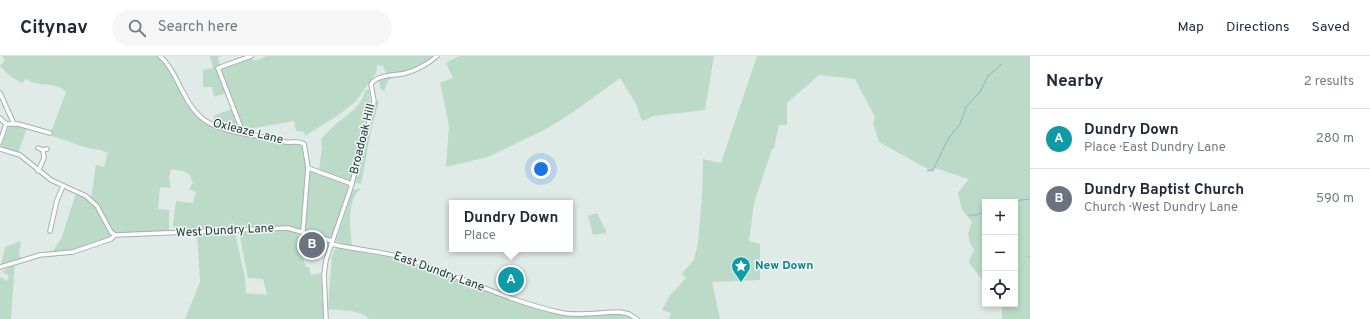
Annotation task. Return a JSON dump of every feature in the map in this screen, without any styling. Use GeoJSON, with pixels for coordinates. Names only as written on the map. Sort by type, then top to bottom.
{"type":"FeatureCollection","features":[{"type":"Feature","properties":{"kind":"street","name":"Oxleaze Lane"},"geometry":{"type":"LineString","coordinates":[[160,56],[170,66],[180,86],[194,108],[205,120],[243,133],[287,142],[302,142],[306,147],[308,168],[302,231]]}},
{"type":"Feature","properties":{"kind":"street"},"geometry":{"type":"LineString","coordinates":[[243,133],[218,68],[251,56]]}},
{"type":"Feature","properties":{"kind":"street","name":"Broadoak Hill"},"geometry":{"type":"LineString","coordinates":[[326,319],[324,274],[332,243],[352,184],[374,105],[371,84],[375,80],[383,77],[411,71],[437,56]]}},
{"type":"Feature","properties":{"kind":"street"},"geometry":{"type":"LineString","coordinates":[[0,93],[14,124]]}},
{"type":"Feature","properties":{"kind":"street"},"geometry":{"type":"LineString","coordinates":[[0,118],[6,124],[14,124],[50,133]]}},
{"type":"Feature","properties":{"kind":"street"},"geometry":{"type":"LineString","coordinates":[[0,142],[6,124]]}},
{"type":"Feature","properties":{"kind":"street"},"geometry":{"type":"LineString","coordinates":[[38,148],[45,150],[44,158],[38,171]]}},
{"type":"Feature","properties":{"kind":"street"},"geometry":{"type":"LineString","coordinates":[[0,149],[20,155],[38,171],[63,186],[89,198],[97,206],[111,232],[115,235],[111,239],[74,252],[40,255],[0,267]]}},
{"type":"Feature","properties":{"kind":"street"},"geometry":{"type":"LineString","coordinates":[[308,168],[352,184]]}},
{"type":"Feature","properties":{"kind":"street"},"geometry":{"type":"LineString","coordinates":[[50,231],[57,200],[63,186]]}},
{"type":"Feature","properties":{"kind":"street"},"geometry":{"type":"LineString","coordinates":[[46,225],[51,226]]}},
{"type":"Feature","properties":{"kind":"street","name":"West Dundry Lane"},"geometry":{"type":"LineString","coordinates":[[115,235],[288,228],[302,231],[332,243]]}},
{"type":"Feature","properties":{"kind":"street","name":"East Dundry Lane"},"geometry":{"type":"LineString","coordinates":[[332,243],[361,251],[383,252],[407,259],[463,279],[507,298],[564,314],[620,312],[629,314],[637,319]]}},
{"type":"Feature","properties":{"kind":"green space"},"geometry":{"type":"Polygon","coordinates":[[[2,56],[157,56],[167,66],[178,87],[202,120],[242,134],[298,142],[304,145],[306,165],[302,229],[290,227],[176,232],[173,225],[176,201],[193,203],[196,192],[189,189],[193,183],[190,175],[183,171],[171,169],[169,178],[171,188],[160,187],[158,209],[169,210],[169,232],[118,234],[114,232],[100,208],[91,198],[96,165],[104,167],[108,153],[84,147],[50,135],[66,92],[57,86],[31,82],[26,79],[22,83],[11,77],[0,66],[5,60],[2,56]]]}},
{"type":"Feature","properties":{"kind":"green space"},"geometry":{"type":"Polygon","coordinates":[[[210,56],[222,56],[218,57],[219,63],[223,66],[217,67],[226,93],[214,97],[212,87],[203,87],[203,70],[213,68],[210,56]]]}},
{"type":"Feature","properties":{"kind":"green space"},"geometry":{"type":"Polygon","coordinates":[[[267,56],[436,56],[418,66],[400,72],[386,73],[383,66],[377,65],[376,73],[356,101],[340,114],[305,136],[304,132],[296,131],[294,121],[249,129],[250,133],[244,132],[220,70],[252,58],[253,61],[267,56]]]}},
{"type":"Feature","properties":{"kind":"green space"},"geometry":{"type":"Polygon","coordinates":[[[459,56],[714,56],[705,110],[654,116],[642,121],[636,104],[620,78],[572,113],[546,129],[488,157],[446,167],[449,125],[440,83],[453,78],[446,63],[459,56]]]}},
{"type":"Feature","properties":{"kind":"green space"},"geometry":{"type":"Polygon","coordinates":[[[757,56],[1030,56],[1030,319],[1002,319],[1002,307],[1018,307],[1018,199],[982,199],[982,279],[969,263],[974,250],[968,236],[972,222],[962,210],[958,193],[969,179],[935,168],[933,172],[879,142],[873,123],[875,117],[855,79],[819,75],[787,103],[787,125],[779,125],[774,148],[772,149],[754,203],[749,241],[760,244],[760,280],[712,282],[720,319],[669,319],[671,313],[662,310],[671,294],[686,278],[682,274],[694,259],[698,243],[702,196],[703,159],[721,163],[757,56]]]}},
{"type":"Feature","properties":{"kind":"green space"},"geometry":{"type":"Polygon","coordinates":[[[393,77],[388,81],[384,91],[380,88],[379,80],[393,77]]]}},
{"type":"Feature","properties":{"kind":"green space"},"geometry":{"type":"Polygon","coordinates":[[[365,90],[369,90],[370,106],[350,181],[319,170],[322,148],[321,139],[357,106],[365,90]]]}},
{"type":"Feature","properties":{"kind":"green space"},"geometry":{"type":"Polygon","coordinates":[[[377,101],[379,102],[372,126],[361,184],[354,182],[377,101]]]}},
{"type":"Feature","properties":{"kind":"green space"},"geometry":{"type":"Polygon","coordinates":[[[232,109],[242,132],[212,122],[215,115],[232,109]]]}},
{"type":"Feature","properties":{"kind":"green space"},"geometry":{"type":"Polygon","coordinates":[[[11,125],[27,128],[18,153],[0,148],[9,126],[11,125]]]}},
{"type":"Feature","properties":{"kind":"green space"},"geometry":{"type":"Polygon","coordinates":[[[309,170],[349,184],[332,237],[329,238],[318,236],[304,229],[309,170]]]}},
{"type":"Feature","properties":{"kind":"green space"},"geometry":{"type":"Polygon","coordinates":[[[362,188],[357,193],[351,207],[350,224],[352,247],[336,241],[353,190],[362,188]]]}},
{"type":"Feature","properties":{"kind":"green space"},"geometry":{"type":"Polygon","coordinates":[[[76,193],[94,205],[106,224],[111,237],[75,250],[53,251],[62,237],[76,193]]]}},
{"type":"Feature","properties":{"kind":"green space"},"geometry":{"type":"Polygon","coordinates":[[[597,213],[607,233],[593,235],[588,216],[597,213]]]}},
{"type":"Feature","properties":{"kind":"green space"},"geometry":{"type":"Polygon","coordinates":[[[289,230],[296,231],[298,235],[304,237],[302,255],[306,267],[309,267],[311,275],[321,273],[324,319],[185,319],[200,282],[197,233],[235,233],[245,278],[246,293],[267,295],[263,279],[248,278],[240,237],[241,233],[289,230]]]}},
{"type":"Feature","properties":{"kind":"green space"},"geometry":{"type":"Polygon","coordinates":[[[315,238],[329,243],[327,250],[324,251],[319,247],[315,238]]]}},
{"type":"Feature","properties":{"kind":"green space"},"geometry":{"type":"Polygon","coordinates":[[[21,241],[19,254],[21,259],[1,265],[5,247],[21,241]]]}},
{"type":"Feature","properties":{"kind":"green space"},"geometry":{"type":"Polygon","coordinates":[[[337,248],[401,259],[460,280],[503,298],[564,315],[622,314],[635,319],[369,319],[355,312],[328,309],[332,256],[337,248]]]}},
{"type":"Feature","properties":{"kind":"green space"},"geometry":{"type":"Polygon","coordinates":[[[15,263],[11,319],[0,319],[0,277],[7,281],[9,276],[2,272],[15,263]]]}},
{"type":"Feature","properties":{"kind":"waterway"},"geometry":{"type":"LineString","coordinates":[[927,171],[933,170],[948,139],[960,124],[966,107],[980,92],[988,76],[1002,64]]}},
{"type":"Feature","properties":{"kind":"waterway"},"geometry":{"type":"LineString","coordinates":[[1018,200],[1030,199]]}},
{"type":"Feature","properties":{"kind":"waterway"},"geometry":{"type":"LineString","coordinates":[[969,215],[977,215],[982,212]]}},
{"type":"Feature","properties":{"kind":"place","name":"Dundry Baptist Church"},"geometry":{"type":"Point","coordinates":[312,245]}},
{"type":"Feature","properties":{"kind":"place","name":"Dundry Down"},"geometry":{"type":"Point","coordinates":[511,280]}},
{"type":"Feature","properties":{"kind":"place","name":"New Down"},"geometry":{"type":"Point","coordinates":[741,283]}}]}
